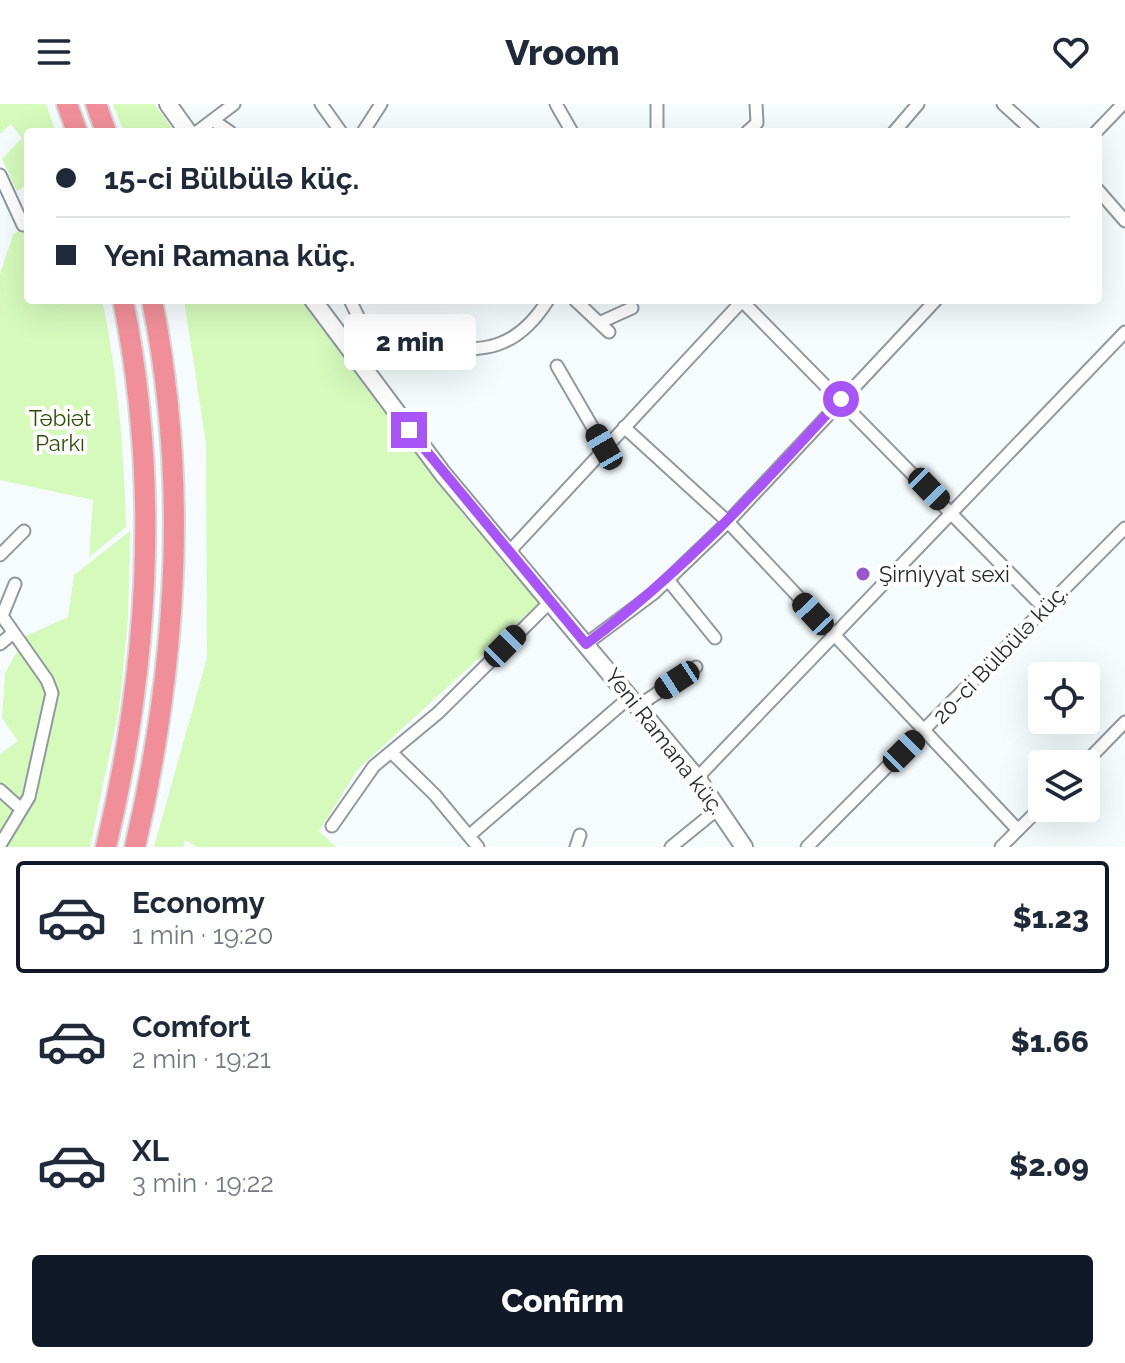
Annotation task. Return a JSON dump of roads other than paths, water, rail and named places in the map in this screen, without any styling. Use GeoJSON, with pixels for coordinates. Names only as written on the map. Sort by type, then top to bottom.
{"type":"FeatureCollection","features":[{"type":"Feature","properties":{"kind":"highway"},"geometry":{"type":"LineString","coordinates":[[67,104],[76,128]]}},
{"type":"Feature","properties":{"kind":"highway"},"geometry":{"type":"LineString","coordinates":[[96,104],[105,128]]}},
{"type":"Feature","properties":{"kind":"highway"},"geometry":{"type":"LineString","coordinates":[[106,847],[129,742],[145,601],[145,470],[124,304]]}},
{"type":"Feature","properties":{"kind":"highway"},"geometry":{"type":"LineString","coordinates":[[135,847],[156,748],[174,603],[173,466],[166,388],[153,304]]}},
{"type":"Feature","properties":{"kind":"street"},"geometry":{"type":"LineString","coordinates":[[168,104],[185,128]]}},
{"type":"Feature","properties":{"kind":"street"},"geometry":{"type":"LineString","coordinates":[[203,128],[234,104]]}},
{"type":"Feature","properties":{"kind":"street"},"geometry":{"type":"LineString","coordinates":[[321,104],[338,128]]}},
{"type":"Feature","properties":{"kind":"street"},"geometry":{"type":"LineString","coordinates":[[366,128],[381,104]]}},
{"type":"Feature","properties":{"kind":"street"},"geometry":{"type":"LineString","coordinates":[[556,104],[570,128]]}},
{"type":"Feature","properties":{"kind":"street"},"geometry":{"type":"LineString","coordinates":[[657,104],[657,128]]}},
{"type":"Feature","properties":{"kind":"street"},"geometry":{"type":"LineString","coordinates":[[753,128],[757,123],[756,104]]}},
{"type":"Feature","properties":{"kind":"street"},"geometry":{"type":"LineString","coordinates":[[897,128],[918,104]]}},
{"type":"Feature","properties":{"kind":"street"},"geometry":{"type":"LineString","coordinates":[[1003,104],[1030,128]]}},
{"type":"Feature","properties":{"kind":"street"},"geometry":{"type":"LineString","coordinates":[[1100,128],[1123,104]]}},
{"type":"Feature","properties":{"kind":"street"},"geometry":{"type":"LineString","coordinates":[[214,121],[224,128]]}},
{"type":"Feature","properties":{"kind":"street"},"geometry":{"type":"LineString","coordinates":[[1,180],[23,225]]}},
{"type":"Feature","properties":{"kind":"street"},"geometry":{"type":"LineString","coordinates":[[1102,195],[1125,221]]}},
{"type":"Feature","properties":{"kind":"street","name":"Yeni Ramana küç."},"geometry":{"type":"LineString","coordinates":[[318,304],[358,364],[508,553],[697,778],[744,847]]}},
{"type":"Feature","properties":{"kind":"street"},"geometry":{"type":"LineString","coordinates":[[352,304],[377,355]]}},
{"type":"Feature","properties":{"kind":"street"},"geometry":{"type":"LineString","coordinates":[[358,364],[403,348],[475,352],[499,344],[522,329],[544,304]]}},
{"type":"Feature","properties":{"kind":"street"},"geometry":{"type":"LineString","coordinates":[[580,304],[609,332]]}},
{"type":"Feature","properties":{"kind":"street"},"geometry":{"type":"LineString","coordinates":[[508,553],[739,304]]}},
{"type":"Feature","properties":{"kind":"street"},"geometry":{"type":"LineString","coordinates":[[747,304],[1044,608]]}},
{"type":"Feature","properties":{"kind":"street"},"geometry":{"type":"LineString","coordinates":[[586,644],[668,580],[728,522],[932,304]]}},
{"type":"Feature","properties":{"kind":"street"},"geometry":{"type":"LineString","coordinates":[[601,322],[632,308]]}},
{"type":"Feature","properties":{"kind":"street"},"geometry":{"type":"LineString","coordinates":[[403,348],[436,326]]}},
{"type":"Feature","properties":{"kind":"street"},"geometry":{"type":"LineString","coordinates":[[697,778],[1125,332]]}},
{"type":"Feature","properties":{"kind":"street"},"geometry":{"type":"LineString","coordinates":[[557,366],[604,447]]}},
{"type":"Feature","properties":{"kind":"street"},"geometry":{"type":"LineString","coordinates":[[624,427],[728,522],[1018,830]]}},
{"type":"Feature","properties":{"kind":"street","name":"20-ci Bülbülə küç."},"geometry":{"type":"LineString","coordinates":[[807,847],[1125,528]]}},
{"type":"Feature","properties":{"kind":"street"},"geometry":{"type":"LineString","coordinates":[[0,555],[24,531]]}},
{"type":"Feature","properties":{"kind":"street"},"geometry":{"type":"LineString","coordinates":[[668,580],[715,638]]}},
{"type":"Feature","properties":{"kind":"street"},"geometry":{"type":"LineString","coordinates":[[0,845],[29,797],[52,693],[47,680],[2,616],[15,584]]}},
{"type":"Feature","properties":{"kind":"street"},"geometry":{"type":"LineString","coordinates":[[332,826],[358,785],[391,752],[438,713],[550,602]]}},
{"type":"Feature","properties":{"kind":"street"},"geometry":{"type":"LineString","coordinates":[[0,644],[12,634]]}},
{"type":"Feature","properties":{"kind":"street"},"geometry":{"type":"LineString","coordinates":[[471,834],[634,701],[696,667]]}},
{"type":"Feature","properties":{"kind":"street"},"geometry":{"type":"LineString","coordinates":[[1098,750],[1125,722]]}},
{"type":"Feature","properties":{"kind":"street"},"geometry":{"type":"LineString","coordinates":[[391,752],[471,834],[478,847]]}},
{"type":"Feature","properties":{"kind":"street"},"geometry":{"type":"LineString","coordinates":[[0,790],[21,809]]}},
{"type":"Feature","properties":{"kind":"street"},"geometry":{"type":"LineString","coordinates":[[671,847],[719,808]]}},
{"type":"Feature","properties":{"kind":"street"},"geometry":{"type":"LineString","coordinates":[[1001,847],[1028,820]]}},
{"type":"Feature","properties":{"kind":"place","name":"Şirniyyat sexi"},"geometry":{"type":"Point","coordinates":[863,574]}},
{"type":"Feature","properties":{"kind":"park label","name":"Təbiət Parkı"},"geometry":{"type":"Point","coordinates":[60,430]}}]}
